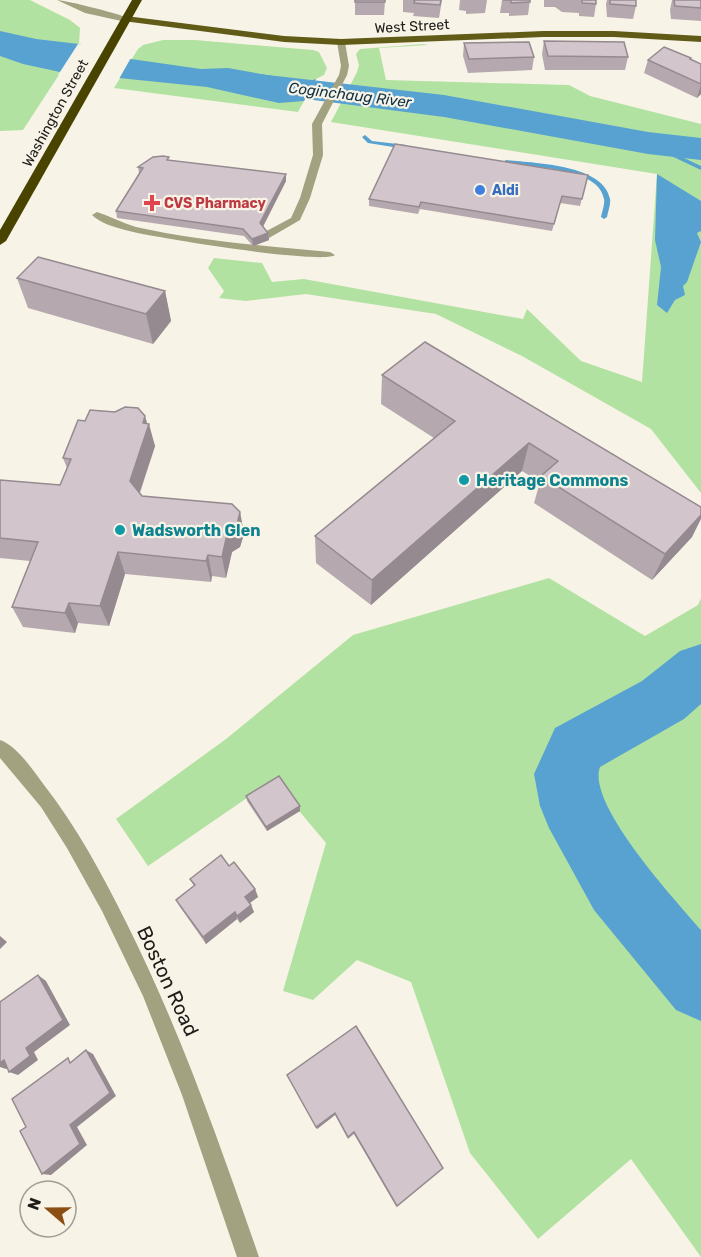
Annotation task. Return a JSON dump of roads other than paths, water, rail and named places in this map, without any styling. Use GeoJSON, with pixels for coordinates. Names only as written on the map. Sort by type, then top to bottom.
{"type":"FeatureCollection","features":[{"type":"Feature","properties":{"kind":"highway","name":"Washington Street"},"geometry":{"type":"LineString","coordinates":[[0,240],[137,0]]}},
{"type":"Feature","properties":{"kind":"main road","name":"West Street"},"geometry":{"type":"LineString","coordinates":[[126,19],[284,39],[341,42],[543,34],[614,34],[701,39]]}},
{"type":"Feature","properties":{"kind":"street"},"geometry":{"type":"LineString","coordinates":[[61,0],[88,11],[126,19]]}},
{"type":"Feature","properties":{"kind":"street"},"geometry":{"type":"LineString","coordinates":[[265,236],[295,220],[318,155],[316,128],[321,114],[343,75],[345,66],[341,42]]}},
{"type":"Feature","properties":{"kind":"street"},"geometry":{"type":"LineString","coordinates":[[97,215],[113,225],[225,245],[330,255]]}},
{"type":"Feature","properties":{"kind":"street"},"geometry":{"type":"LineString","coordinates":[[225,245],[249,242]]}},
{"type":"Feature","properties":{"kind":"street","name":"Boston Road"},"geometry":{"type":"LineString","coordinates":[[0,747],[31,780],[56,815],[88,867],[130,950],[172,1041],[248,1257]]}},
{"type":"Feature","properties":{"kind":"water"},"geometry":{"type":"Polygon","coordinates":[[[0,31],[36,39],[79,44],[131,59],[201,69],[228,68],[306,82],[316,79],[304,101],[279,103],[207,87],[60,72],[23,64],[0,56],[0,31]]]}},
{"type":"Feature","properties":{"kind":"water"},"geometry":{"type":"Polygon","coordinates":[[[657,174],[701,201],[701,231],[697,233],[701,242],[687,282],[683,286],[685,295],[675,300],[667,313],[657,305],[661,267],[655,240],[657,174]]]}},
{"type":"Feature","properties":{"kind":"waterway","name":"Coginchaug River"},"geometry":{"type":"LineString","coordinates":[[233,81],[444,106],[648,143],[701,149]]}},
{"type":"Feature","properties":{"kind":"waterway"},"geometry":{"type":"LineString","coordinates":[[365,137],[370,142],[406,147]]}},
{"type":"Feature","properties":{"kind":"waterway"},"geometry":{"type":"LineString","coordinates":[[648,143],[701,168]]}},
{"type":"Feature","properties":{"kind":"waterway"},"geometry":{"type":"LineString","coordinates":[[506,162],[557,168],[592,178],[603,187],[608,200],[604,217]]}},
{"type":"Feature","properties":{"kind":"waterway","name":"Coginchaug River"},"geometry":{"type":"LineString","coordinates":[[701,669],[663,700],[577,748],[566,774],[572,806],[618,886],[701,985]]}},
{"type":"Feature","properties":{"kind":"place","name":"Aldi"},"geometry":{"type":"Point","coordinates":[480,190]}},
{"type":"Feature","properties":{"kind":"place","name":"CVS Pharmacy"},"geometry":{"type":"Point","coordinates":[152,203]}},
{"type":"Feature","properties":{"kind":"place","name":"Heritage Commons"},"geometry":{"type":"Point","coordinates":[464,480]}},
{"type":"Feature","properties":{"kind":"place","name":"Wadsworth Glen"},"geometry":{"type":"Point","coordinates":[120,530]}}]}
